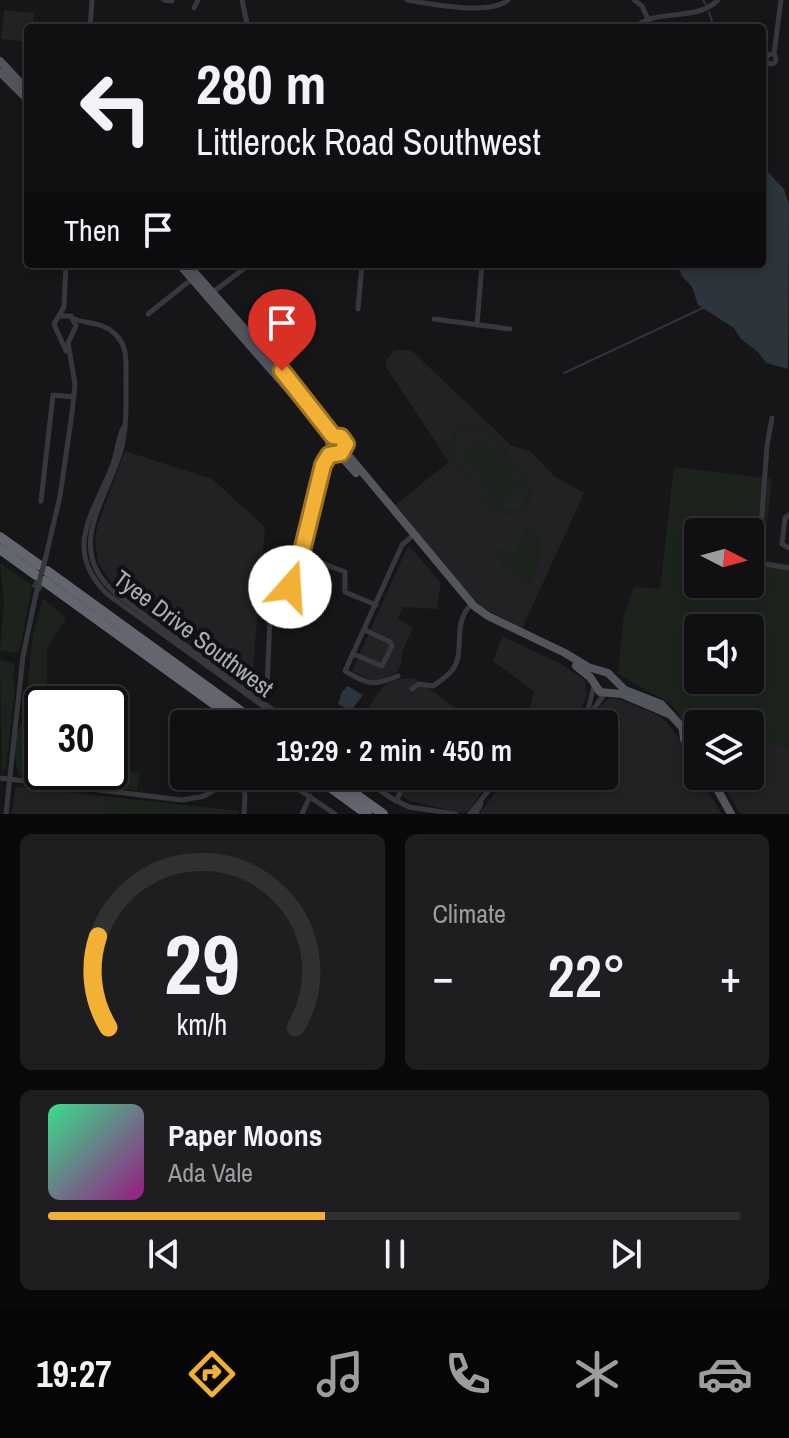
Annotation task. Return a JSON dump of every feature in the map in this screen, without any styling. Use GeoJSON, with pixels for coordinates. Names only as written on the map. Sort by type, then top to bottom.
{"type":"FeatureCollection","features":[{"type":"Feature","properties":{"kind":"highway"},"geometry":{"type":"LineString","coordinates":[[0,536],[40,575],[223,710]]}},
{"type":"Feature","properties":{"kind":"highway"},"geometry":{"type":"LineString","coordinates":[[0,549],[238,710]]}},
{"type":"Feature","properties":{"kind":"highway"},"geometry":{"type":"LineString","coordinates":[[0,557],[40,575]]}},
{"type":"Feature","properties":{"kind":"highway"},"geometry":{"type":"LineString","coordinates":[[334,790],[367,814]]}},
{"type":"Feature","properties":{"kind":"highway"},"geometry":{"type":"LineString","coordinates":[[350,790],[383,814]]}},
{"type":"Feature","properties":{"kind":"main road"},"geometry":{"type":"LineString","coordinates":[[0,61],[24,87]]}},
{"type":"Feature","properties":{"kind":"main road"},"geometry":{"type":"LineString","coordinates":[[0,72],[24,96]]}},
{"type":"Feature","properties":{"kind":"main road"},"geometry":{"type":"LineString","coordinates":[[182,268],[305,408],[468,608],[486,621],[570,662],[588,675],[597,691],[628,696],[671,715]]}},
{"type":"Feature","properties":{"kind":"main road"},"geometry":{"type":"LineString","coordinates":[[191,268],[282,371],[335,447],[474,606],[488,616],[609,675],[625,690],[661,704],[683,731],[684,739]]}},
{"type":"Feature","properties":{"kind":"main road"},"geometry":{"type":"LineString","coordinates":[[594,686],[596,676],[609,675]]}},
{"type":"Feature","properties":{"kind":"main road"},"geometry":{"type":"LineString","coordinates":[[606,692],[613,686],[609,675]]}},
{"type":"Feature","properties":{"kind":"main road"},"geometry":{"type":"LineString","coordinates":[[718,790],[731,814]]}},
{"type":"Feature","properties":{"kind":"street"},"geometry":{"type":"LineString","coordinates":[[90,24],[92,0]]}},
{"type":"Feature","properties":{"kind":"street"},"geometry":{"type":"LineString","coordinates":[[164,0],[172,1]]}},
{"type":"Feature","properties":{"kind":"street"},"geometry":{"type":"LineString","coordinates":[[194,8],[198,0]]}},
{"type":"Feature","properties":{"kind":"street"},"geometry":{"type":"LineString","coordinates":[[242,0],[247,24]]}},
{"type":"Feature","properties":{"kind":"street"},"geometry":{"type":"LineString","coordinates":[[407,0],[442,6],[490,7],[500,6],[508,0]]}},
{"type":"Feature","properties":{"kind":"street"},"geometry":{"type":"LineString","coordinates":[[634,0],[642,6],[648,19]]}},
{"type":"Feature","properties":{"kind":"street"},"geometry":{"type":"LineString","coordinates":[[640,24],[648,19],[707,9],[718,0]]}},
{"type":"Feature","properties":{"kind":"street"},"geometry":{"type":"LineString","coordinates":[[774,54],[781,0]]}},
{"type":"Feature","properties":{"kind":"street"},"geometry":{"type":"LineString","coordinates":[[66,268],[64,308],[58,318],[57,332],[70,359]]}},
{"type":"Feature","properties":{"kind":"street"},"geometry":{"type":"LineString","coordinates":[[213,293],[245,268]]}},
{"type":"Feature","properties":{"kind":"street"},"geometry":{"type":"LineString","coordinates":[[358,309],[362,268]]}},
{"type":"Feature","properties":{"kind":"street"},"geometry":{"type":"LineString","coordinates":[[477,325],[482,268]]}},
{"type":"Feature","properties":{"kind":"street"},"geometry":{"type":"LineString","coordinates":[[148,314],[192,279]]}},
{"type":"Feature","properties":{"kind":"street"},"geometry":{"type":"LineString","coordinates":[[6,814],[25,637],[60,496],[74,397],[68,343],[74,332],[73,318],[66,287]]}},
{"type":"Feature","properties":{"kind":"street"},"geometry":{"type":"LineString","coordinates":[[49,321],[73,318],[100,325]]}},
{"type":"Feature","properties":{"kind":"street"},"geometry":{"type":"LineString","coordinates":[[434,319],[510,329]]}},
{"type":"Feature","properties":{"kind":"street"},"geometry":{"type":"LineString","coordinates":[[48,329],[64,337],[100,325]]}},
{"type":"Feature","properties":{"kind":"street","name":"Tyee Drive Southwest"},"geometry":{"type":"LineString","coordinates":[[100,325],[115,333],[125,350],[125,432],[117,464],[91,528],[90,545],[96,571],[115,593],[272,710]]}},
{"type":"Feature","properties":{"kind":"street"},"geometry":{"type":"LineString","coordinates":[[41,501],[53,395],[74,397]]}},
{"type":"Feature","properties":{"kind":"street"},"geometry":{"type":"LineString","coordinates":[[772,418],[759,554],[765,564],[789,568]]}},
{"type":"Feature","properties":{"kind":"street"},"geometry":{"type":"LineString","coordinates":[[260,701],[267,688],[272,610],[292,585],[323,465],[322,456],[335,447]]}},
{"type":"Feature","properties":{"kind":"street"},"geometry":{"type":"LineString","coordinates":[[789,515],[785,518],[782,544],[789,548]]}},
{"type":"Feature","properties":{"kind":"street"},"geometry":{"type":"LineString","coordinates":[[398,676],[379,684],[369,684],[345,671],[402,545],[410,538]]}},
{"type":"Feature","properties":{"kind":"street"},"geometry":{"type":"LineString","coordinates":[[301,555],[345,572],[345,592],[376,605]]}},
{"type":"Feature","properties":{"kind":"street"},"geometry":{"type":"LineString","coordinates":[[412,689],[419,684],[433,686],[453,669],[460,621],[468,608]]}},
{"type":"Feature","properties":{"kind":"street"},"geometry":{"type":"LineString","coordinates":[[353,654],[382,666],[385,663],[392,646],[390,642],[365,630]]}},
{"type":"Feature","properties":{"kind":"street"},"geometry":{"type":"LineString","coordinates":[[587,710],[594,686]]}},
{"type":"Feature","properties":{"kind":"street"},"geometry":{"type":"LineString","coordinates":[[592,710],[606,692]]}},
{"type":"Feature","properties":{"kind":"street"},"geometry":{"type":"LineString","coordinates":[[0,778],[182,800],[204,796],[215,790]]}},
{"type":"Feature","properties":{"kind":"street"},"geometry":{"type":"LineString","coordinates":[[244,814],[245,790]]}},
{"type":"Feature","properties":{"kind":"street"},"geometry":{"type":"LineString","coordinates":[[301,790],[335,814]]}},
{"type":"Feature","properties":{"kind":"street"},"geometry":{"type":"LineString","coordinates":[[380,790],[415,809],[456,814]]}},
{"type":"Feature","properties":{"kind":"street"},"geometry":{"type":"LineString","coordinates":[[470,814],[490,790]]}},
{"type":"Feature","properties":{"kind":"street"},"geometry":{"type":"LineString","coordinates":[[396,801],[400,793]]}},
{"type":"Feature","properties":{"kind":"street"},"geometry":{"type":"LineString","coordinates":[[302,814],[310,796]]}},
{"type":"Feature","properties":{"kind":"street"},"geometry":{"type":"LineString","coordinates":[[476,814],[481,802]]}},
{"type":"Feature","properties":{"kind":"shaded area"},"geometry":{"type":"Polygon","coordinates":[[[4,10],[34,13],[33,24],[24,24],[24,42],[1,39],[4,10]]]}},
{"type":"Feature","properties":{"kind":"shaded area"},"geometry":{"type":"Polygon","coordinates":[[[766,170],[784,189],[789,204],[788,369],[766,363],[734,328],[698,305],[692,287],[679,268],[766,268],[766,170]]]}},
{"type":"Feature","properties":{"kind":"shaded area"},"geometry":{"type":"Polygon","coordinates":[[[394,350],[414,353],[512,446],[530,451],[554,476],[584,493],[522,629],[481,606],[455,580],[394,506],[449,462],[386,367],[386,361],[394,350]]]}},
{"type":"Feature","properties":{"kind":"shaded area"},"geometry":{"type":"Polygon","coordinates":[[[469,424],[486,428],[526,476],[532,498],[525,510],[506,515],[492,510],[439,443],[442,440],[448,446],[453,433],[469,424]],[[469,429],[457,436],[454,444],[456,458],[492,501],[509,510],[518,509],[527,496],[525,482],[478,429],[469,429]]]}},
{"type":"Feature","properties":{"kind":"shaded area"},"geometry":{"type":"Polygon","coordinates":[[[481,436],[522,486],[499,504],[459,454],[481,436]]]}},
{"type":"Feature","properties":{"kind":"shaded area"},"geometry":{"type":"Polygon","coordinates":[[[125,451],[212,479],[265,527],[251,691],[113,585],[98,563],[95,540],[98,523],[125,451]]]}},
{"type":"Feature","properties":{"kind":"shaded area"},"geometry":{"type":"Polygon","coordinates":[[[674,467],[772,479],[764,552],[764,518],[684,518],[684,598],[764,598],[764,561],[789,564],[789,747],[764,745],[764,710],[684,710],[684,721],[671,704],[618,674],[624,615],[634,587],[660,589],[674,467]]]}},
{"type":"Feature","properties":{"kind":"shaded area"},"geometry":{"type":"Polygon","coordinates":[[[526,528],[542,536],[539,545],[542,557],[530,584],[508,574],[510,570],[504,570],[493,550],[497,548],[512,555],[512,559],[526,528]]]}},
{"type":"Feature","properties":{"kind":"shaded area"},"geometry":{"type":"Polygon","coordinates":[[[410,547],[441,583],[437,609],[403,607],[398,619],[413,627],[402,653],[402,661],[397,672],[378,682],[352,671],[410,547]]]}},
{"type":"Feature","properties":{"kind":"shaded area"},"geometry":{"type":"Polygon","coordinates":[[[0,563],[32,585],[20,648],[16,653],[0,650],[4,603],[0,563]]]}},
{"type":"Feature","properties":{"kind":"shaded area"},"geometry":{"type":"Polygon","coordinates":[[[43,599],[66,618],[47,648],[47,685],[28,686],[33,633],[43,599]]]}},
{"type":"Feature","properties":{"kind":"shaded area"},"geometry":{"type":"Polygon","coordinates":[[[502,636],[561,664],[585,680],[587,694],[581,710],[529,710],[534,691],[493,661],[502,636]]]}},
{"type":"Feature","properties":{"kind":"shaded area"},"geometry":{"type":"Polygon","coordinates":[[[0,660],[15,664],[6,768],[2,772],[0,660]]]}},
{"type":"Feature","properties":{"kind":"shaded area"},"geometry":{"type":"Polygon","coordinates":[[[414,678],[459,710],[367,710],[384,685],[414,678]]]}},
{"type":"Feature","properties":{"kind":"shaded area"},"geometry":{"type":"Polygon","coordinates":[[[348,686],[363,695],[349,710],[338,704],[348,686]]]}},
{"type":"Feature","properties":{"kind":"shaded area"},"geometry":{"type":"Polygon","coordinates":[[[609,698],[619,699],[666,721],[684,747],[684,790],[707,790],[722,814],[479,814],[497,790],[618,790],[618,710],[598,710],[609,698]]]}},
{"type":"Feature","properties":{"kind":"shaded area"},"geometry":{"type":"Polygon","coordinates":[[[24,720],[24,777],[20,776],[15,755],[20,725],[24,720]]]}},
{"type":"Feature","properties":{"kind":"shaded area"},"geometry":{"type":"Polygon","coordinates":[[[764,744],[789,747],[789,814],[740,814],[727,790],[764,790],[764,744]]]}},
{"type":"Feature","properties":{"kind":"shaded area"},"geometry":{"type":"Polygon","coordinates":[[[128,771],[140,772],[137,791],[128,790],[128,771]]]}},
{"type":"Feature","properties":{"kind":"shaded area"},"geometry":{"type":"Polygon","coordinates":[[[15,789],[239,811],[239,814],[12,814],[15,789]]]}},
{"type":"Feature","properties":{"kind":"shaded area"},"geometry":{"type":"Polygon","coordinates":[[[392,790],[483,790],[468,812],[462,813],[410,801],[392,790]]]}},
{"type":"Feature","properties":{"kind":"shaded area"},"geometry":{"type":"Polygon","coordinates":[[[119,799],[238,812],[130,814],[121,811],[121,814],[100,814],[104,803],[118,804],[119,799]]]}},
{"type":"Feature","properties":{"kind":"waterway"},"geometry":{"type":"LineString","coordinates":[[703,0],[706,5]]}},
{"type":"Feature","properties":{"kind":"waterway"},"geometry":{"type":"LineString","coordinates":[[709,12],[713,24]]}},
{"type":"Feature","properties":{"kind":"waterway"},"geometry":{"type":"LineString","coordinates":[[564,373],[705,307]]}},
{"type":"Feature","properties":{"kind":"tunnel"},"geometry":{"type":"LineString","coordinates":[[34,582],[43,587]]}},
{"type":"Feature","properties":{"kind":"route"},"geometry":{"type":"LineString","coordinates":[[282,371],[333,436],[341,437],[346,444],[341,453],[329,455],[323,465],[290,587]]}}]}
